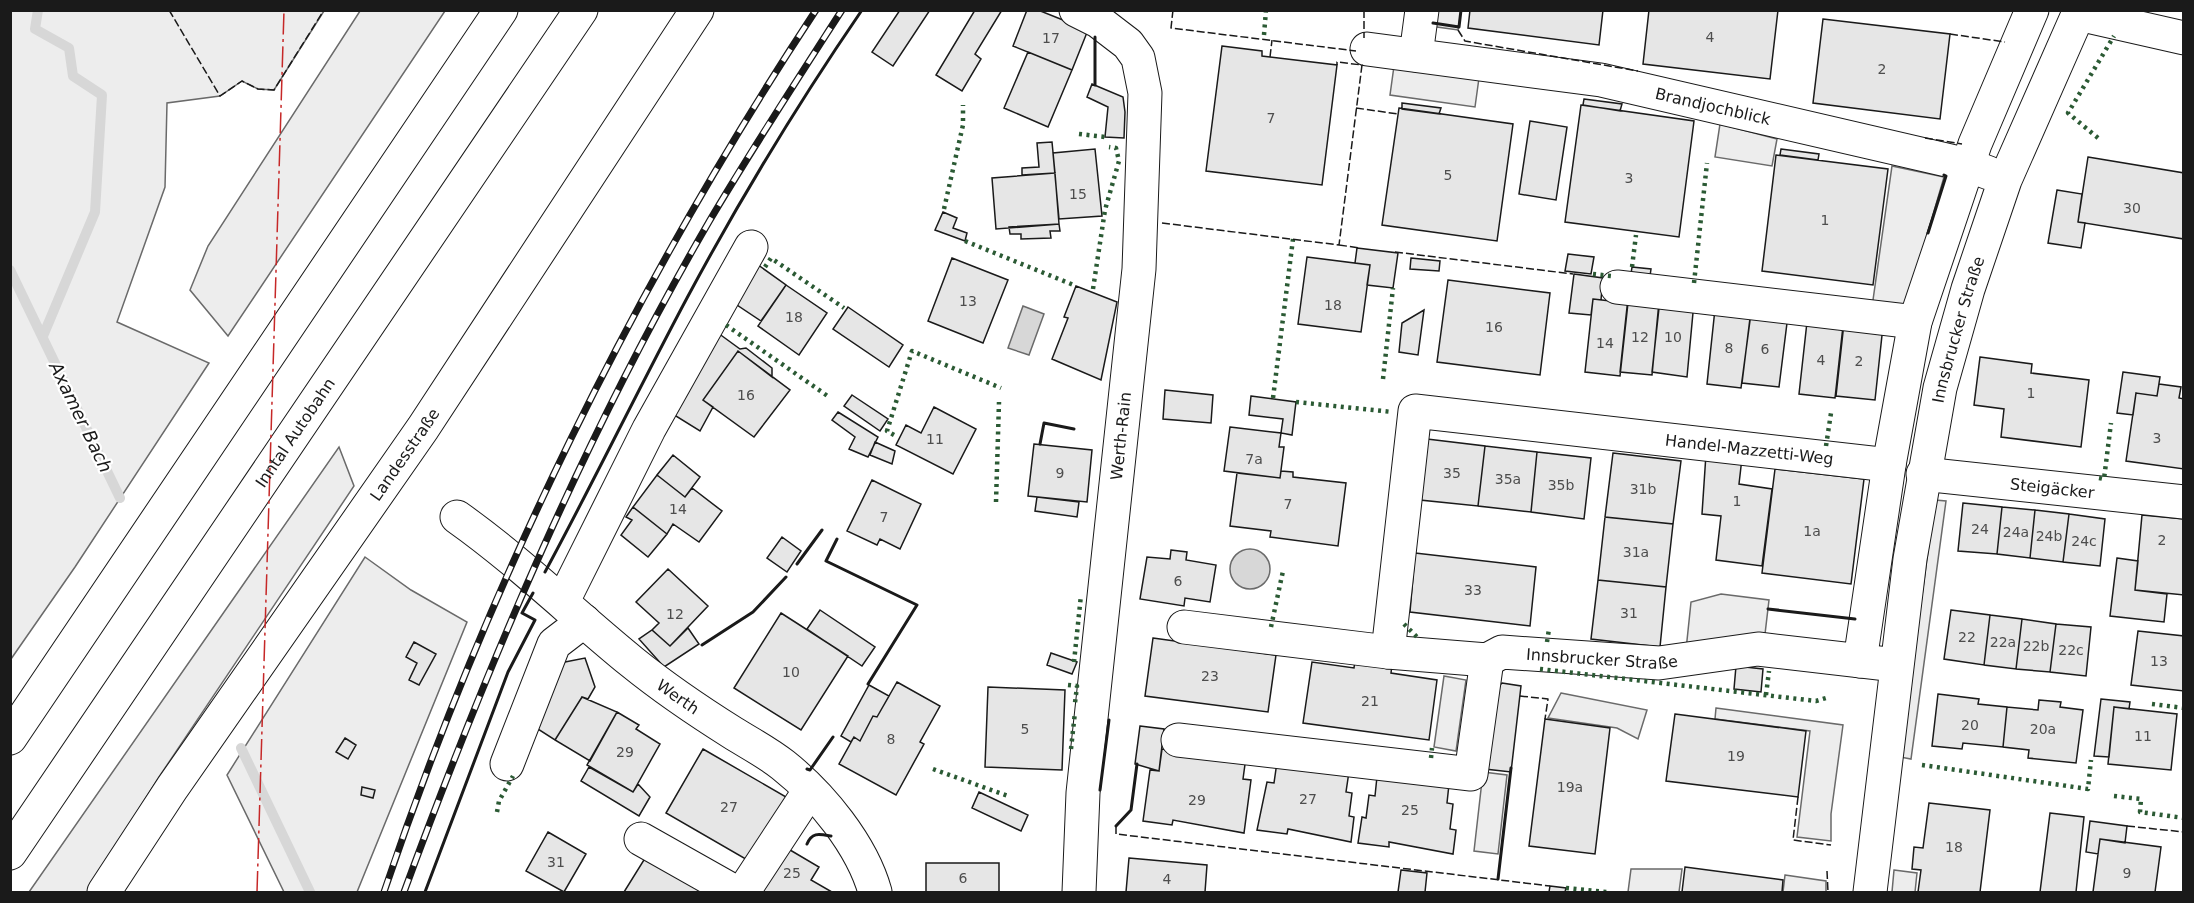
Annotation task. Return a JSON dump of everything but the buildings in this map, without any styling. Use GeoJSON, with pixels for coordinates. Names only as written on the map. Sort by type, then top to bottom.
{"type":"FeatureCollection","features":[{"type":"Feature","properties":{"kind":"main road"},"geometry":{"type":"LineString","coordinates":[[10,738],[501,10]]}},
{"type":"Feature","properties":{"kind":"main road","name":"Inntal Autobahn"},"geometry":{"type":"LineString","coordinates":[[10,853],[581,10]]}},
{"type":"Feature","properties":{"kind":"main road","name":"Landesstraße"},"geometry":{"type":"LineString","coordinates":[[104,892],[179,778],[423,428],[698,10]]}},
{"type":"Feature","properties":{"kind":"main road","name":"Werth-Rain"},"geometry":{"type":"LineString","coordinates":[[1076,10],[1098,21],[1128,45],[1138,58],[1145,93],[1139,269],[1083,793],[1079,892]]}},
{"type":"Feature","properties":{"kind":"main road"},"geometry":{"type":"LineString","coordinates":[[1416,56],[1422,10]]}},
{"type":"Feature","properties":{"kind":"main road"},"geometry":{"type":"LineString","coordinates":[[1860,661],[1889,465],[1916,322],[1968,165],[2032,10]]}},
{"type":"Feature","properties":{"kind":"main road"},"geometry":{"type":"LineString","coordinates":[[2079,12],[2184,38]]}},
{"type":"Feature","properties":{"kind":"main road","name":"Innsbrucker Straße"},"geometry":{"type":"LineString","coordinates":[[1870,892],[1896,665],[1923,474],[1940,388],[1956,330],[2005,180],[2079,12]]}},
{"type":"Feature","properties":{"kind":"main road","name":"Brandjochblick"},"geometry":{"type":"LineString","coordinates":[[1367,49],[1601,80],[1968,165],[2005,180]]}},
{"type":"Feature","properties":{"kind":"main road"},"geometry":{"type":"LineString","coordinates":[[507,764],[554,644],[573,611],[649,429],[751,247]]}},
{"type":"Feature","properties":{"kind":"main road"},"geometry":{"type":"LineString","coordinates":[[1617,287],[1916,322]]}},
{"type":"Feature","properties":{"kind":"main road","name":"Handel-Mazzetti-Weg"},"geometry":{"type":"LineString","coordinates":[[1388,652],[1415,411],[1889,465]]}},
{"type":"Feature","properties":{"kind":"main road","name":"Steigäcker"},"geometry":{"type":"LineString","coordinates":[[1923,474],[2184,502]]}},
{"type":"Feature","properties":{"kind":"main road","name":"Werth"},"geometry":{"type":"LineString","coordinates":[[457,517],[664,686],[783,764],[810,790],[854,848],[875,892]]}},
{"type":"Feature","properties":{"kind":"main road","name":"Innsbrucker Straße"},"geometry":{"type":"LineString","coordinates":[[1184,627],[1388,652],[1487,660],[1502,652],[1659,663],[1758,649],[1896,665]]}},
{"type":"Feature","properties":{"kind":"main road"},"geometry":{"type":"LineString","coordinates":[[1178,740],[1471,774],[1487,660]]}},
{"type":"Feature","properties":{"kind":"main road"},"geometry":{"type":"LineString","coordinates":[[743,892],[810,790]]}},
{"type":"Feature","properties":{"kind":"main road"},"geometry":{"type":"LineString","coordinates":[[641,839],[735,892]]}},
{"type":"Feature","properties":{"kind":"shaded area"},"geometry":{"type":"Polygon","coordinates":[[[11,10],[324,11],[274,90],[258,89],[242,81],[220,96],[167,103],[165,187],[117,322],[209,363],[75,567],[11,659],[11,10]]]}},
{"type":"Feature","properties":{"kind":"shaded area"},"geometry":{"type":"Polygon","coordinates":[[[360,11],[445,11],[228,336],[190,290],[208,246],[360,11]]]}},
{"type":"Feature","properties":{"kind":"shaded area"},"geometry":{"type":"Polygon","coordinates":[[[1432,11],[1461,11],[1458,30],[1430,26],[1432,11]]]}},
{"type":"Feature","properties":{"kind":"shaded area"},"geometry":{"type":"Polygon","coordinates":[[[1394,66],[1479,78],[1475,107],[1390,95],[1394,66]]]}},
{"type":"Feature","properties":{"kind":"shaded area"},"geometry":{"type":"Polygon","coordinates":[[[1720,124],[1777,139],[1772,166],[1715,157],[1720,124]]]}},
{"type":"Feature","properties":{"kind":"shaded area"},"geometry":{"type":"Polygon","coordinates":[[[1892,166],[1944,177],[1905,311],[1872,307],[1892,166]]]}},
{"type":"Feature","properties":{"kind":"shaded area"},"geometry":{"type":"Polygon","coordinates":[[[1023,306],[1044,314],[1029,355],[1008,348],[1023,306]]]}},
{"type":"Feature","properties":{"kind":"shaded area"},"geometry":{"type":"Polygon","coordinates":[[[339,447],[354,486],[159,777],[87,892],[29,892],[339,447]]]}},
{"type":"Feature","properties":{"kind":"shaded area"},"geometry":{"type":"Polygon","coordinates":[[[1935,500],[1946,501],[1911,759],[1900,757],[1935,500]]]}},
{"type":"Feature","properties":{"kind":"shaded area"},"geometry":{"type":"Polygon","coordinates":[[[1250,549],[1264,555],[1270,569],[1264,583],[1250,589],[1236,583],[1230,569],[1236,555],[1250,549]]]}},
{"type":"Feature","properties":{"kind":"shaded area"},"geometry":{"type":"Polygon","coordinates":[[[365,557],[411,590],[467,622],[357,892],[284,892],[227,775],[365,557]]]}},
{"type":"Feature","properties":{"kind":"shaded area"},"geometry":{"type":"Polygon","coordinates":[[[1721,594],[1769,600],[1765,634],[1686,650],[1691,602],[1721,594]]]}},
{"type":"Feature","properties":{"kind":"shaded area"},"geometry":{"type":"Polygon","coordinates":[[[1444,676],[1466,680],[1456,751],[1434,747],[1444,676]]]}},
{"type":"Feature","properties":{"kind":"shaded area"},"geometry":{"type":"Polygon","coordinates":[[[1561,693],[1647,710],[1638,739],[1617,728],[1548,718],[1561,693]]]}},
{"type":"Feature","properties":{"kind":"shaded area"},"geometry":{"type":"Polygon","coordinates":[[[1716,708],[1843,725],[1831,814],[1831,841],[1797,837],[1810,731],[1715,719],[1716,708]]]}},
{"type":"Feature","properties":{"kind":"shaded area"},"geometry":{"type":"Polygon","coordinates":[[[1483,772],[1507,775],[1498,854],[1474,851],[1483,772]]]}},
{"type":"Feature","properties":{"kind":"shaded area"},"geometry":{"type":"Polygon","coordinates":[[[1631,869],[1682,869],[1679,892],[1628,892],[1631,869]]]}},
{"type":"Feature","properties":{"kind":"shaded area"},"geometry":{"type":"Polygon","coordinates":[[[1894,870],[1917,873],[1915,892],[1892,892],[1894,870]]]}},
{"type":"Feature","properties":{"kind":"shaded area"},"geometry":{"type":"Polygon","coordinates":[[[1785,875],[1826,881],[1826,892],[1783,892],[1785,875]]]}},
{"type":"Feature","properties":{"kind":"waterway","name":"Axamer Bach"},"geometry":{"type":"LineString","coordinates":[[38,10],[35,29],[69,48],[73,76],[102,95],[95,212],[43,336]]}},
{"type":"Feature","properties":{"kind":"waterway","name":"Axamer Bach"},"geometry":{"type":"LineString","coordinates":[[10,270],[120,498]]}},
{"type":"Feature","properties":{"kind":"waterway","name":"Axamer Bach"},"geometry":{"type":"LineString","coordinates":[[241,748],[310,892]]}},
{"type":"Feature","properties":{"kind":"railway"},"geometry":{"type":"LineString","coordinates":[[384,892],[425,777],[470,662],[519,549],[572,437],[687,220],[750,114],[816,10]]}},
{"type":"Feature","properties":{"kind":"railway"},"geometry":{"type":"LineString","coordinates":[[404,892],[505,634],[542,549],[622,382],[710,220],[842,10]]}},
{"type":"Feature","properties":{"kind":"hedge"},"geometry":{"type":"LineString","coordinates":[[1264,35],[1266,10]]}},
{"type":"Feature","properties":{"kind":"hedge"},"geometry":{"type":"LineString","coordinates":[[2098,138],[2068,113],[2114,36]]}},
{"type":"Feature","properties":{"kind":"hedge"},"geometry":{"type":"LineString","coordinates":[[944,209],[963,125],[963,105]]}},
{"type":"Feature","properties":{"kind":"hedge"},"geometry":{"type":"LineString","coordinates":[[1079,134],[1105,137]]}},
{"type":"Feature","properties":{"kind":"hedge"},"geometry":{"type":"LineString","coordinates":[[1093,289],[1105,210],[1119,161],[1116,148],[1109,147]]}},
{"type":"Feature","properties":{"kind":"hedge"},"geometry":{"type":"LineString","coordinates":[[1694,283],[1707,163]]}},
{"type":"Feature","properties":{"kind":"hedge"},"geometry":{"type":"LineString","coordinates":[[1632,267],[1636,235]]}},
{"type":"Feature","properties":{"kind":"hedge"},"geometry":{"type":"LineString","coordinates":[[1273,398],[1293,239]]}},
{"type":"Feature","properties":{"kind":"hedge"},"geometry":{"type":"LineString","coordinates":[[965,241],[1076,286]]}},
{"type":"Feature","properties":{"kind":"hedge"},"geometry":{"type":"LineString","coordinates":[[765,267],[771,258],[844,308]]}},
{"type":"Feature","properties":{"kind":"hedge"},"geometry":{"type":"LineString","coordinates":[[1593,274],[1611,276]]}},
{"type":"Feature","properties":{"kind":"hedge"},"geometry":{"type":"LineString","coordinates":[[1383,379],[1393,288]]}},
{"type":"Feature","properties":{"kind":"hedge"},"geometry":{"type":"LineString","coordinates":[[726,325],[829,397]]}},
{"type":"Feature","properties":{"kind":"hedge"},"geometry":{"type":"LineString","coordinates":[[894,435],[887,431],[912,351],[1001,388]]}},
{"type":"Feature","properties":{"kind":"hedge"},"geometry":{"type":"LineString","coordinates":[[996,502],[999,402]]}},
{"type":"Feature","properties":{"kind":"hedge"},"geometry":{"type":"LineString","coordinates":[[1296,402],[1392,412]]}},
{"type":"Feature","properties":{"kind":"hedge"},"geometry":{"type":"LineString","coordinates":[[1826,446],[1831,413]]}},
{"type":"Feature","properties":{"kind":"hedge"},"geometry":{"type":"LineString","coordinates":[[2099,478],[2104,479],[2111,423]]}},
{"type":"Feature","properties":{"kind":"hedge"},"geometry":{"type":"LineString","coordinates":[[1271,627],[1283,571]]}},
{"type":"Feature","properties":{"kind":"hedge"},"geometry":{"type":"LineString","coordinates":[[1074,662],[1081,595]]}},
{"type":"Feature","properties":{"kind":"hedge"},"geometry":{"type":"LineString","coordinates":[[1404,624],[1419,639]]}},
{"type":"Feature","properties":{"kind":"hedge"},"geometry":{"type":"LineString","coordinates":[[1547,642],[1549,629]]}},
{"type":"Feature","properties":{"kind":"hedge"},"geometry":{"type":"LineString","coordinates":[[1540,669],[1816,701],[1826,698]]}},
{"type":"Feature","properties":{"kind":"hedge"},"geometry":{"type":"LineString","coordinates":[[1766,695],[1769,671]]}},
{"type":"Feature","properties":{"kind":"hedge"},"geometry":{"type":"LineString","coordinates":[[1068,685],[1077,686],[1075,703]]}},
{"type":"Feature","properties":{"kind":"hedge"},"geometry":{"type":"LineString","coordinates":[[2152,704],[2184,708]]}},
{"type":"Feature","properties":{"kind":"hedge"},"geometry":{"type":"LineString","coordinates":[[1071,749],[1075,712]]}},
{"type":"Feature","properties":{"kind":"hedge"},"geometry":{"type":"LineString","coordinates":[[1431,758],[1432,748]]}},
{"type":"Feature","properties":{"kind":"hedge"},"geometry":{"type":"LineString","coordinates":[[1922,765],[2088,789],[2091,760]]}},
{"type":"Feature","properties":{"kind":"hedge"},"geometry":{"type":"LineString","coordinates":[[933,769],[1008,796]]}},
{"type":"Feature","properties":{"kind":"hedge"},"geometry":{"type":"LineString","coordinates":[[497,812],[499,801],[513,776]]}},
{"type":"Feature","properties":{"kind":"hedge"},"geometry":{"type":"LineString","coordinates":[[2114,796],[2141,799],[2140,812],[2184,818]]}},
{"type":"Feature","properties":{"kind":"hedge"},"geometry":{"type":"LineString","coordinates":[[1566,888],[1607,892]]}},
{"type":"Feature","properties":{"kind":"fence"},"geometry":{"type":"LineString","coordinates":[[169,10],[220,96],[242,81],[258,89],[274,90],[324,10]]}},
{"type":"Feature","properties":{"kind":"fence"},"geometry":{"type":"LineString","coordinates":[[1173,10],[1171,28],[1356,51]]}},
{"type":"Feature","properties":{"kind":"fence"},"geometry":{"type":"LineString","coordinates":[[1364,10],[1364,38]]}},
{"type":"Feature","properties":{"kind":"fence"},"geometry":{"type":"LineString","coordinates":[[1458,30],[1465,41],[1638,71]]}},
{"type":"Feature","properties":{"kind":"fence"},"geometry":{"type":"LineString","coordinates":[[1950,34],[2005,42]]}},
{"type":"Feature","properties":{"kind":"fence"},"geometry":{"type":"LineString","coordinates":[[1270,57],[1272,40]]}},
{"type":"Feature","properties":{"kind":"fence"},"geometry":{"type":"LineString","coordinates":[[1162,223],[1339,245],[1362,65],[1337,62],[1337,65]]}},
{"type":"Feature","properties":{"kind":"fence"},"geometry":{"type":"LineString","coordinates":[[1356,108],[1398,114]]}},
{"type":"Feature","properties":{"kind":"fence"},"geometry":{"type":"LineString","coordinates":[[1925,138],[1962,144]]}},
{"type":"Feature","properties":{"kind":"fence"},"geometry":{"type":"LineString","coordinates":[[1339,245],[1360,248]]}},
{"type":"Feature","properties":{"kind":"fence"},"geometry":{"type":"LineString","coordinates":[[1395,252],[1573,274]]}},
{"type":"Feature","properties":{"kind":"fence"},"geometry":{"type":"LineString","coordinates":[[1520,696],[1548,699],[1545,719]]}},
{"type":"Feature","properties":{"kind":"fence"},"geometry":{"type":"LineString","coordinates":[[1798,797],[1793,840],[1831,845]]}},
{"type":"Feature","properties":{"kind":"fence"},"geometry":{"type":"LineString","coordinates":[[1116,826],[1116,834],[1550,886]]}},
{"type":"Feature","properties":{"kind":"fence"},"geometry":{"type":"LineString","coordinates":[[2127,826],[2184,832]]}},
{"type":"Feature","properties":{"kind":"fence"},"geometry":{"type":"LineString","coordinates":[[1827,871],[1828,892]]}},
{"type":"Feature","properties":{"kind":"wall"},"geometry":{"type":"LineString","coordinates":[[545,572],[707,261],[793,115],[862,10]]}},
{"type":"Feature","properties":{"kind":"wall"},"geometry":{"type":"LineString","coordinates":[[1433,23],[1459,27],[1461,10]]}},
{"type":"Feature","properties":{"kind":"wall"},"geometry":{"type":"LineString","coordinates":[[1095,37],[1095,85]]}},
{"type":"Feature","properties":{"kind":"wall"},"geometry":{"type":"LineString","coordinates":[[1928,233],[1946,176],[1944,175]]}},
{"type":"Feature","properties":{"kind":"wall"},"geometry":{"type":"LineString","coordinates":[[1040,444],[1044,423],[1074,429]]}},
{"type":"Feature","properties":{"kind":"wall"},"geometry":{"type":"LineString","coordinates":[[797,564],[822,530]]}},
{"type":"Feature","properties":{"kind":"wall"},"geometry":{"type":"LineString","coordinates":[[837,539],[826,561],[917,605],[868,684]]}},
{"type":"Feature","properties":{"kind":"wall"},"geometry":{"type":"LineString","coordinates":[[702,645],[753,612],[786,577]]}},
{"type":"Feature","properties":{"kind":"wall"},"geometry":{"type":"LineString","coordinates":[[425,892],[508,672],[535,620],[522,613],[533,593]]}},
{"type":"Feature","properties":{"kind":"wall"},"geometry":{"type":"LineString","coordinates":[[1768,609],[1855,619]]}},
{"type":"Feature","properties":{"kind":"wall"},"geometry":{"type":"LineString","coordinates":[[1100,790],[1109,720]]}},
{"type":"Feature","properties":{"kind":"wall"},"geometry":{"type":"LineString","coordinates":[[807,769],[810,770],[833,737]]}},
{"type":"Feature","properties":{"kind":"wall"},"geometry":{"type":"LineString","coordinates":[[1116,826],[1131,810],[1137,764]]}},
{"type":"Feature","properties":{"kind":"wall"},"geometry":{"type":"LineString","coordinates":[[1498,879],[1511,768]]}},
{"type":"Feature","properties":{"kind":"wall"},"geometry":{"type":"LineString","coordinates":[[807,844],[811,837],[816,835],[831,836]]}},
{"type":"Feature","properties":{"kind":"power"},"geometry":{"type":"LineString","coordinates":[[257,892],[284,10]]}}]}
